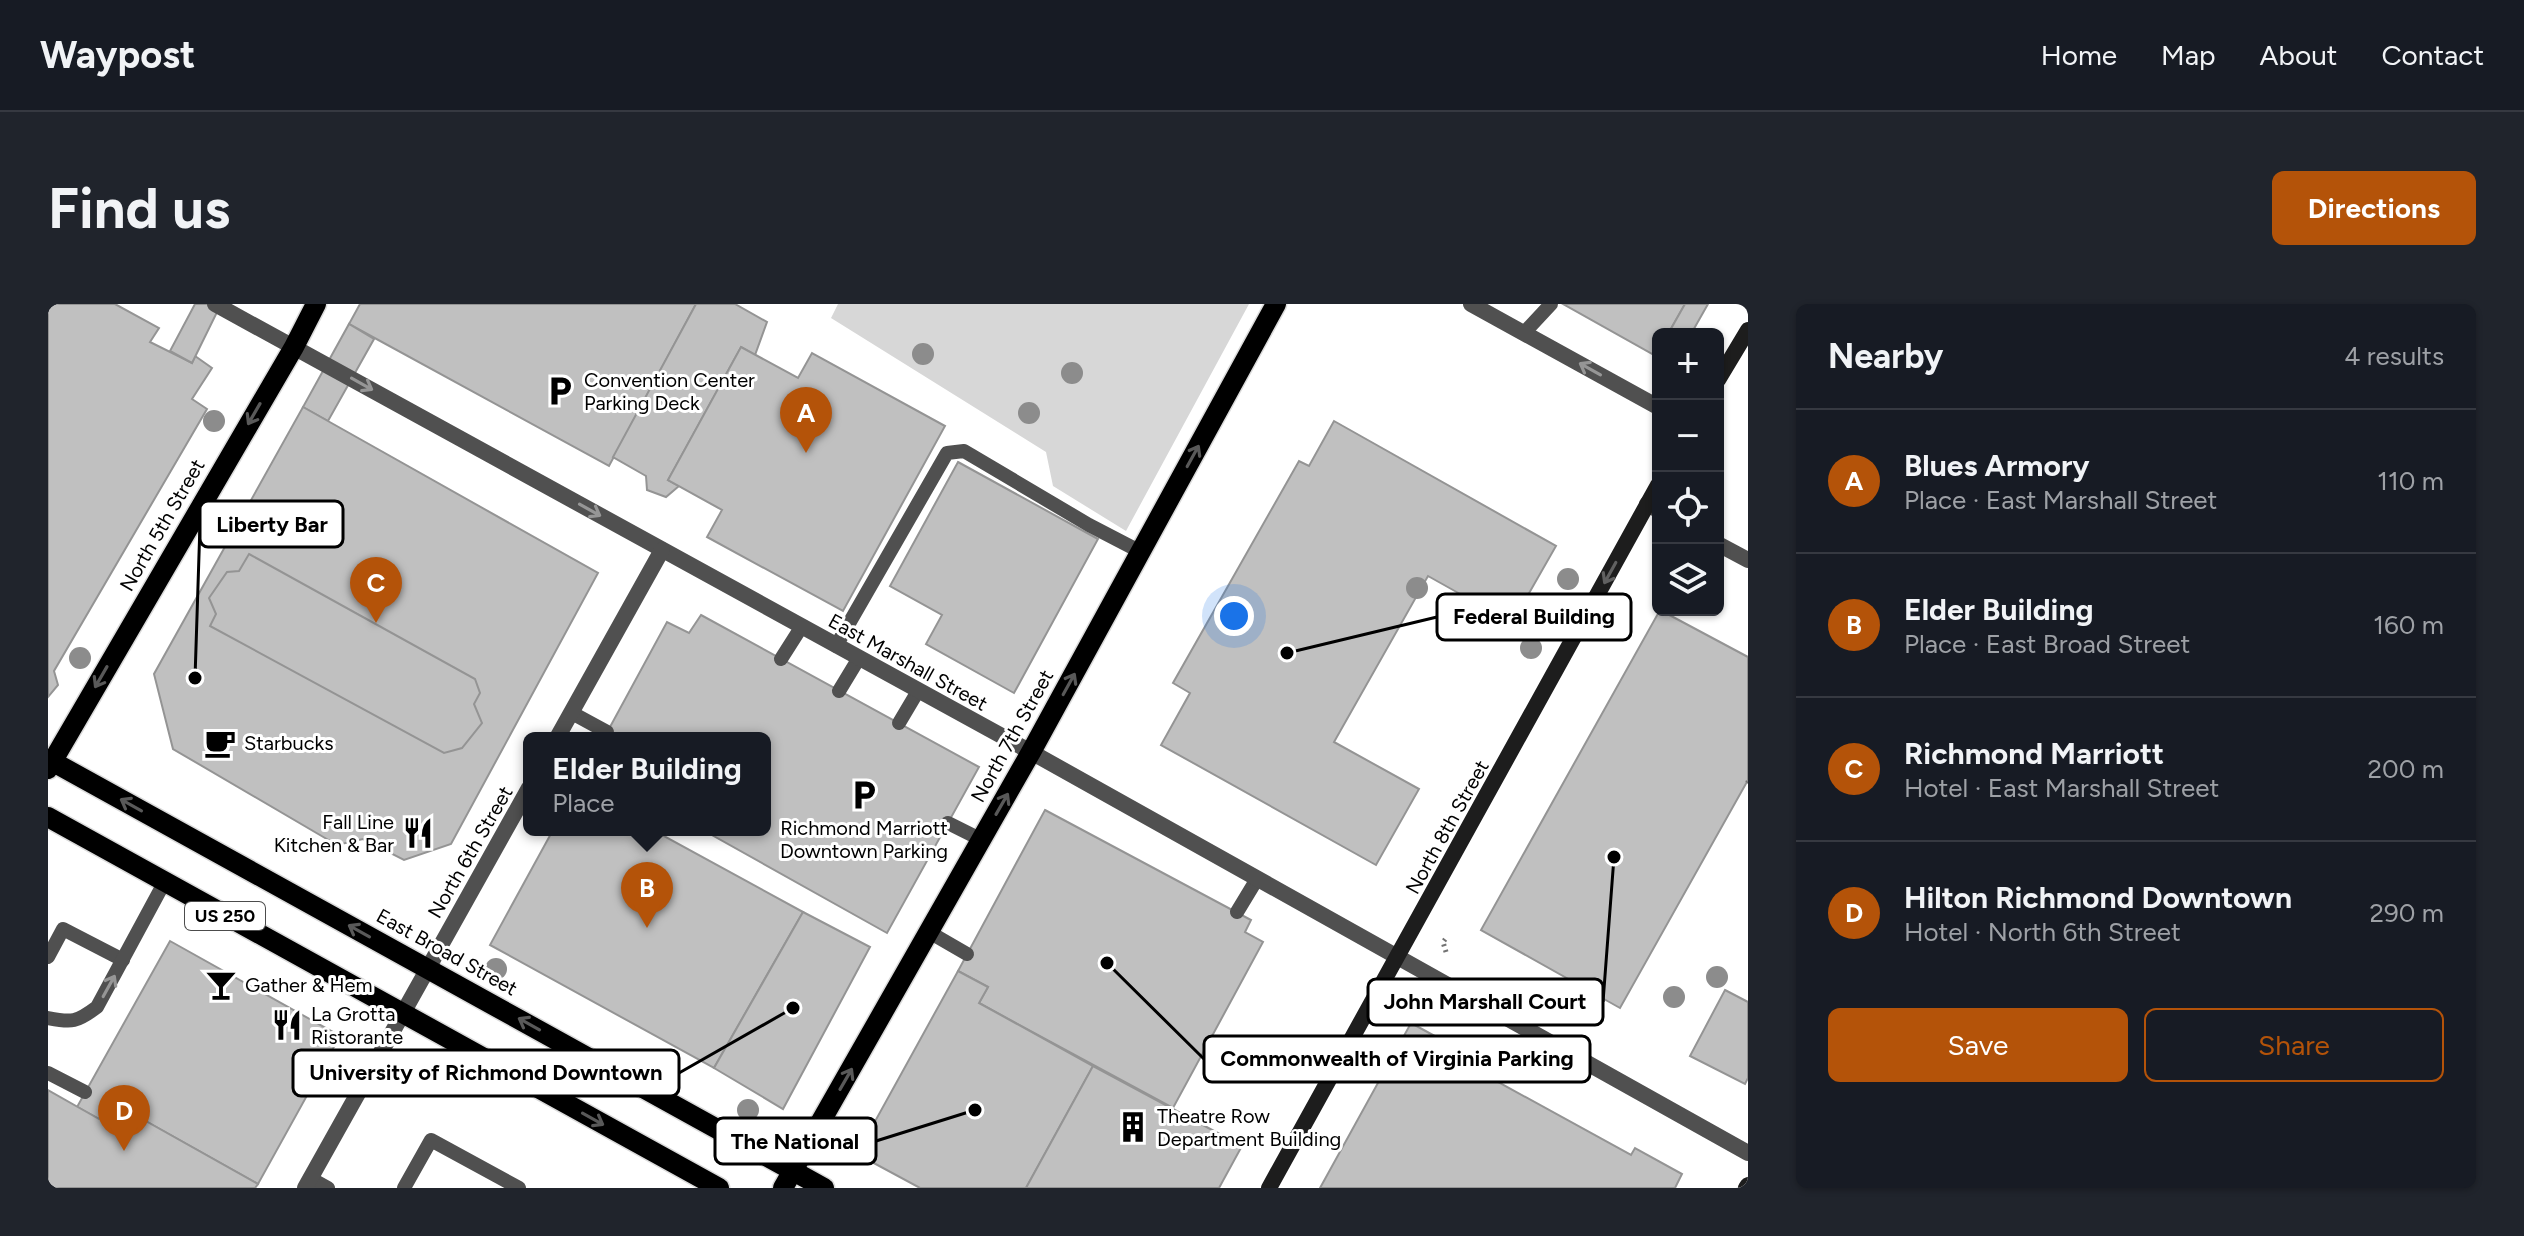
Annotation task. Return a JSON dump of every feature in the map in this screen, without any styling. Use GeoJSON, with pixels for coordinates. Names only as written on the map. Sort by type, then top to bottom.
{"type":"FeatureCollection","features":[{"type":"Feature","properties":{"kind":"main road","name":"North 5th Street"},"geometry":{"type":"LineString","coordinates":[[49,763],[294,347],[316,304]]}},
{"type":"Feature","properties":{"kind":"main road","name":"North 7th Street"},"geometry":{"type":"LineString","coordinates":[[788,1179],[982,840],[1276,304]]}},
{"type":"Feature","properties":{"kind":"main road"},"geometry":{"type":"LineString","coordinates":[[1724,370],[1748,330]]}},
{"type":"Feature","properties":{"kind":"main road","name":"North 8th Street"},"geometry":{"type":"LineString","coordinates":[[1269,1188],[1652,509]]}},
{"type":"Feature","properties":{"kind":"main road","name":"East Broad Street"},"geometry":{"type":"LineString","coordinates":[[49,763],[427,969],[788,1179],[824,1188]]}},
{"type":"Feature","properties":{"kind":"main road","name":"US 250"},"geometry":{"type":"LineString","coordinates":[[48,817],[719,1188]]}},
{"type":"Feature","properties":{"kind":"street","name":"East Marshall Street"},"geometry":{"type":"LineString","coordinates":[[215,304],[1031,752],[1748,1153]]}},
{"type":"Feature","properties":{"kind":"street"},"geometry":{"type":"LineString","coordinates":[[1471,304],[1652,404]]}},
{"type":"Feature","properties":{"kind":"street"},"geometry":{"type":"LineString","coordinates":[[1724,547],[1748,560]]}},
{"type":"Feature","properties":{"kind":"street"},"geometry":{"type":"LineString","coordinates":[[561,732],[662,550]]}},
{"type":"Feature","properties":{"kind":"street","name":"North 6th Street"},"geometry":{"type":"LineString","coordinates":[[308,1183],[523,799]]}},
{"type":"Feature","properties":{"kind":"lane"},"geometry":{"type":"LineString","coordinates":[[1524,333],[1551,304]]}},
{"type":"Feature","properties":{"kind":"lane"},"geometry":{"type":"LineString","coordinates":[[836,646],[947,453],[964,451],[1141,552]]}},
{"type":"Feature","properties":{"kind":"lane"},"geometry":{"type":"LineString","coordinates":[[781,659],[802,626]]}},
{"type":"Feature","properties":{"kind":"lane"},"geometry":{"type":"LineString","coordinates":[[839,691],[859,658]]}},
{"type":"Feature","properties":{"kind":"lane"},"geometry":{"type":"LineString","coordinates":[[899,723],[918,691]]}},
{"type":"Feature","properties":{"kind":"lane"},"geometry":{"type":"LineString","coordinates":[[572,713],[607,732]]}},
{"type":"Feature","properties":{"kind":"lane"},"geometry":{"type":"LineString","coordinates":[[948,823],[982,840]]}},
{"type":"Feature","properties":{"kind":"lane"},"geometry":{"type":"LineString","coordinates":[[1237,912],[1257,879]]}},
{"type":"Feature","properties":{"kind":"lane"},"geometry":{"type":"LineString","coordinates":[[48,1018],[70,1022],[97,1007],[164,883]]}},
{"type":"Feature","properties":{"kind":"lane"},"geometry":{"type":"LineString","coordinates":[[48,957],[63,929],[123,960]]}},
{"type":"Feature","properties":{"kind":"lane"},"geometry":{"type":"LineString","coordinates":[[929,932],[967,954]]}},
{"type":"Feature","properties":{"kind":"lane"},"geometry":{"type":"LineString","coordinates":[[48,1073],[85,1092]]}},
{"type":"Feature","properties":{"kind":"lane"},"geometry":{"type":"LineString","coordinates":[[404,1188],[431,1140],[519,1188]]}},
{"type":"Feature","properties":{"kind":"lane"},"geometry":{"type":"LineString","coordinates":[[308,1183],[328,1188]]}},
{"type":"Feature","properties":{"kind":"path"},"geometry":{"type":"LineString","coordinates":[[1446,952],[1443,942],[1447,937]]}},
{"type":"Feature","properties":{"kind":"shaded area"},"geometry":{"type":"Polygon","coordinates":[[[838,304],[1249,304],[1126,531],[1053,486],[1046,452],[831,318],[838,304]]]}},
{"type":"Feature","properties":{"kind":"building"},"geometry":{"type":"Polygon","coordinates":[[[48,304],[115,304],[159,328],[150,342],[192,363],[195,356],[212,368],[192,399],[207,409],[54,671],[58,685],[48,697],[48,304]]]}},
{"type":"Feature","properties":{"kind":"building"},"geometry":{"type":"Polygon","coordinates":[[[195,304],[221,304],[192,363],[170,351],[195,304]]]}},
{"type":"Feature","properties":{"kind":"building","name":"Convention Center Parking Deck"},"geometry":{"type":"Polygon","coordinates":[[[360,304],[696,304],[609,466],[349,324],[360,304]]]}},
{"type":"Feature","properties":{"kind":"building"},"geometry":{"type":"Polygon","coordinates":[[[696,304],[735,304],[767,322],[755,355],[741,347],[668,480],[679,486],[666,497],[647,490],[646,476],[613,457],[696,304]]]}},
{"type":"Feature","properties":{"kind":"building"},"geometry":{"type":"Polygon","coordinates":[[[1563,304],[1685,304],[1671,328],[1652,328],[1652,354],[1563,304]]]}},
{"type":"Feature","properties":{"kind":"building"},"geometry":{"type":"Polygon","coordinates":[[[1685,304],[1708,304],[1694,328],[1671,328],[1685,304]]]}},
{"type":"Feature","properties":{"kind":"building"},"geometry":{"type":"Polygon","coordinates":[[[349,324],[374,339],[328,421],[303,407],[349,324]]]}},
{"type":"Feature","properties":{"kind":"building"},"geometry":{"type":"Polygon","coordinates":[[[741,347],[798,378],[812,353],[945,426],[843,611],[707,537],[722,510],[668,480],[741,347]]]}},
{"type":"Feature","properties":{"kind":"building"},"geometry":{"type":"Polygon","coordinates":[[[303,407],[598,573],[451,844],[404,860],[363,839],[337,845],[173,749],[154,674],[303,407]]]}},
{"type":"Feature","properties":{"kind":"building"},"geometry":{"type":"Polygon","coordinates":[[[1334,421],[1556,546],[1512,623],[1428,576],[1334,742],[1419,789],[1376,865],[1161,745],[1190,693],[1173,683],[1299,461],[1309,466],[1334,421]]]}},
{"type":"Feature","properties":{"kind":"building"},"geometry":{"type":"Polygon","coordinates":[[[958,462],[1098,539],[1014,693],[926,644],[942,615],[890,586],[958,462]]]}},
{"type":"Feature","properties":{"kind":"building"},"geometry":{"type":"Polygon","coordinates":[[[249,554],[475,679],[480,693],[474,704],[482,723],[462,748],[444,753],[210,626],[216,614],[209,598],[227,572],[239,571],[249,554]]]}},
{"type":"Feature","properties":{"kind":"building","name":"Richmond Marriott Downtown Parking"},"geometry":{"type":"Polygon","coordinates":[[[701,615],[979,767],[887,933],[714,836],[771,836],[771,732],[607,732],[667,622],[689,633],[701,615]]]}},
{"type":"Feature","properties":{"kind":"building"},"geometry":{"type":"Polygon","coordinates":[[[1657,616],[1671,616],[1748,657],[1748,780],[1620,1008],[1481,930],[1657,616]]]}},
{"type":"Feature","properties":{"kind":"building"},"geometry":{"type":"Polygon","coordinates":[[[1045,810],[1251,920],[1245,932],[1263,942],[1173,1108],[979,1003],[988,987],[958,971],[1045,810]]]}},
{"type":"Feature","properties":{"kind":"building"},"geometry":{"type":"Polygon","coordinates":[[[550,836],[664,836],[803,912],[714,1068],[490,945],[550,836]]]}},
{"type":"Feature","properties":{"kind":"building"},"geometry":{"type":"Polygon","coordinates":[[[803,912],[870,947],[783,1109],[714,1068],[803,912]]]}},
{"type":"Feature","properties":{"kind":"building"},"geometry":{"type":"Polygon","coordinates":[[[170,941],[340,1036],[258,1184],[110,1101],[99,1119],[77,1107],[170,941]]]}},
{"type":"Feature","properties":{"kind":"building"},"geometry":{"type":"Polygon","coordinates":[[[958,971],[988,987],[979,1003],[1093,1066],[1026,1188],[920,1188],[857,1154],[958,971]]]}},
{"type":"Feature","properties":{"kind":"building"},"geometry":{"type":"Polygon","coordinates":[[[1725,990],[1748,1002],[1748,1078],[1745,1084],[1690,1056],[1725,990]]]}},
{"type":"Feature","properties":{"kind":"building"},"geometry":{"type":"Polygon","coordinates":[[[1411,1023],[1464,1052],[1460,1061],[1631,1155],[1635,1148],[1682,1174],[1675,1188],[1320,1188],[1411,1023]]]}},
{"type":"Feature","properties":{"kind":"building","name":"Theatre Row Department Building"},"geometry":{"type":"Polygon","coordinates":[[[1093,1066],[1242,1146],[1219,1188],[1026,1188],[1093,1066]]]}},
{"type":"Feature","properties":{"kind":"building"},"geometry":{"type":"Polygon","coordinates":[[[48,1090],[99,1119],[110,1101],[258,1184],[255,1188],[48,1188],[48,1090]]]}},
{"type":"Feature","properties":{"kind":"place","name":"Convention Center Parking Deck"},"geometry":{"type":"Point","coordinates":[560,391]}},
{"type":"Feature","properties":{"kind":"place","name":"Blues Armory"},"geometry":{"type":"Point","coordinates":[806,453]}},
{"type":"Feature","properties":{"kind":"place","name":"Richmond Marriott"},"geometry":{"type":"Point","coordinates":[376,623]}},
{"type":"Feature","properties":{"kind":"place","name":"Federal Building"},"geometry":{"type":"Point","coordinates":[1287,653]}},
{"type":"Feature","properties":{"kind":"place","name":"Liberty Bar"},"geometry":{"type":"Point","coordinates":[195,678]}},
{"type":"Feature","properties":{"kind":"place","name":"Starbucks"},"geometry":{"type":"Point","coordinates":[220,743]}},
{"type":"Feature","properties":{"kind":"place","name":"Richmond Marriott Downtown Parking"},"geometry":{"type":"Point","coordinates":[864,795]}},
{"type":"Feature","properties":{"kind":"place","name":"Fall Line Kitchen & Bar"},"geometry":{"type":"Point","coordinates":[418,833]}},
{"type":"Feature","properties":{"kind":"place","name":"John Marshall Court"},"geometry":{"type":"Point","coordinates":[1614,857]}},
{"type":"Feature","properties":{"kind":"place","name":"Elder Building"},"geometry":{"type":"Point","coordinates":[647,928]}},
{"type":"Feature","properties":{"kind":"place","name":"Commonwealth of Virginia Parking"},"geometry":{"type":"Point","coordinates":[1107,963]}},
{"type":"Feature","properties":{"kind":"place","name":"Gather & Hem"},"geometry":{"type":"Point","coordinates":[221,985]}},
{"type":"Feature","properties":{"kind":"place","name":"University of Richmond Downtown"},"geometry":{"type":"Point","coordinates":[793,1008]}},
{"type":"Feature","properties":{"kind":"place","name":"La Grotta Ristorante"},"geometry":{"type":"Point","coordinates":[287,1025]}},
{"type":"Feature","properties":{"kind":"place","name":"The National"},"geometry":{"type":"Point","coordinates":[975,1110]}},
{"type":"Feature","properties":{"kind":"place","name":"Theatre Row Department Building"},"geometry":{"type":"Point","coordinates":[1133,1127]}},
{"type":"Feature","properties":{"kind":"place","name":"Hilton Richmond Downtown"},"geometry":{"type":"Point","coordinates":[124,1151]}}]}
